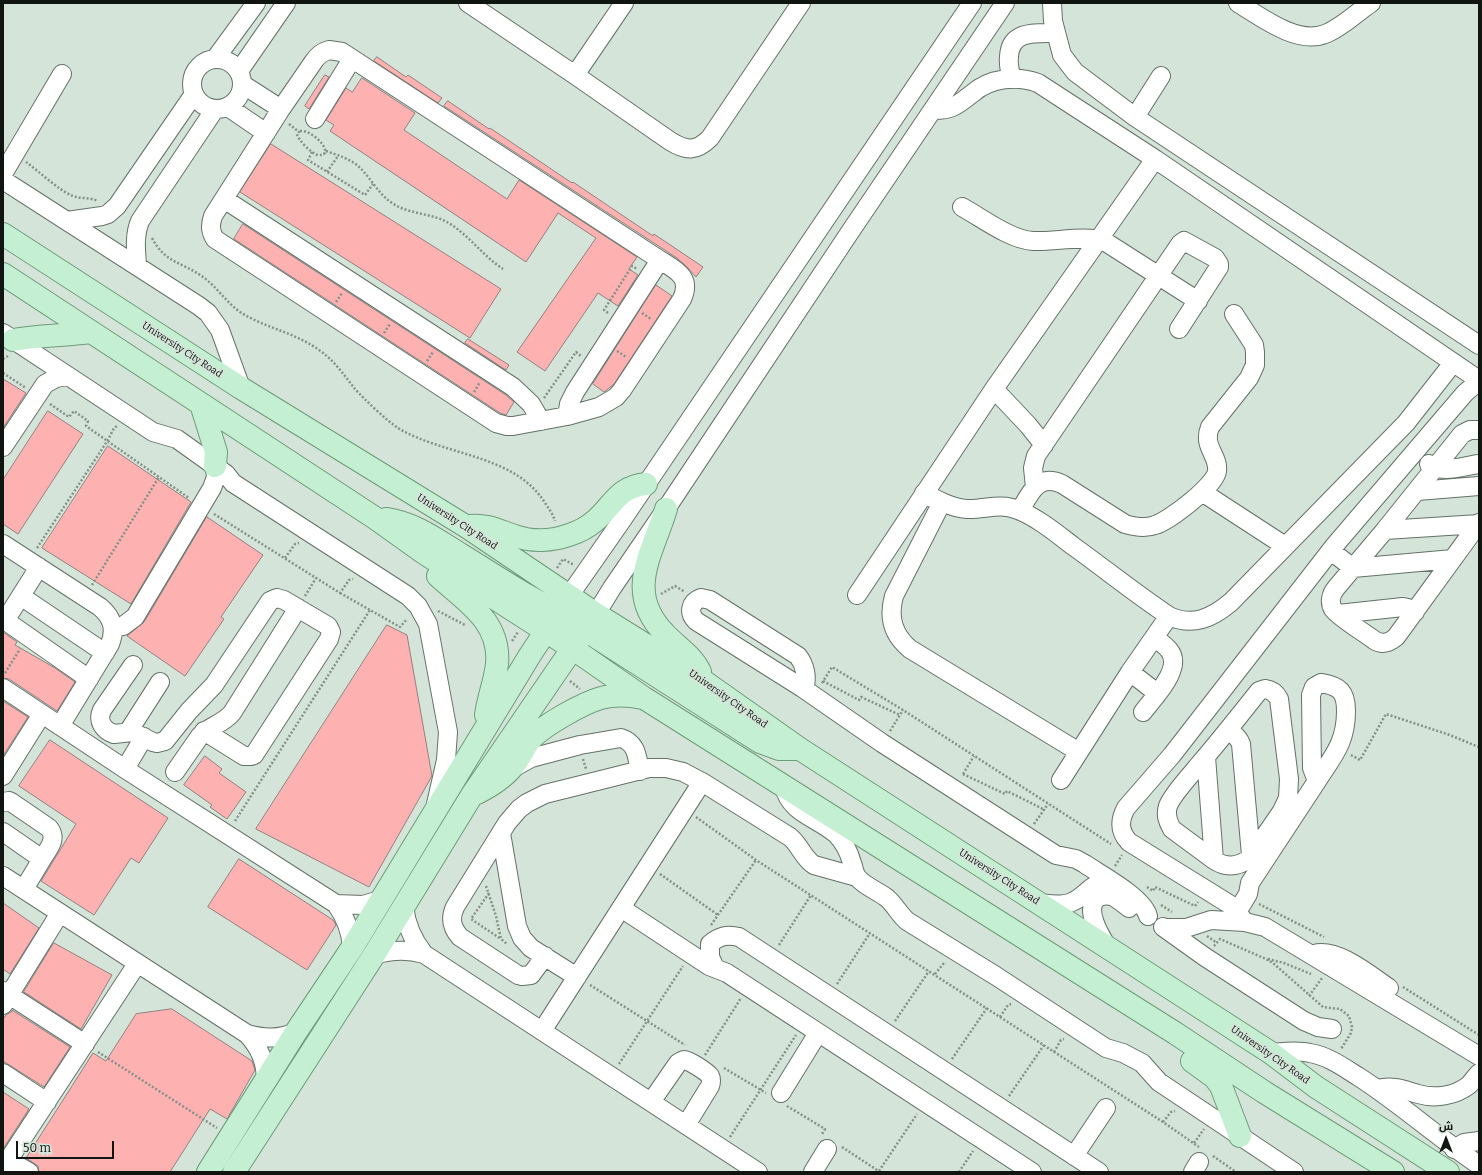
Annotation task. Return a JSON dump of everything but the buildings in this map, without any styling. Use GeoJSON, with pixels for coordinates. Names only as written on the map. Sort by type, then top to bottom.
{"type":"FeatureCollection","features":[{"type":"Feature","properties":{"kind":"main road","name":"University City Road"},"geometry":{"type":"LineString","coordinates":[[3,234],[241,388],[467,527],[564,604],[590,622],[702,680],[800,749],[1271,1053],[1316,1087],[1448,1172]]}},
{"type":"Feature","properties":{"kind":"main road"},"geometry":{"type":"LineString","coordinates":[[3,274],[375,518],[424,553],[572,648],[644,698],[1175,1034],[1264,1092],[1393,1172]]}},
{"type":"Feature","properties":{"kind":"main road"},"geometry":{"type":"LineString","coordinates":[[8,336],[32,337],[71,335],[91,332]]}},
{"type":"Feature","properties":{"kind":"main road"},"geometry":{"type":"LineString","coordinates":[[201,404],[216,452],[215,466]]}},
{"type":"Feature","properties":{"kind":"main road"},"geometry":{"type":"LineString","coordinates":[[467,527],[478,525],[490,526],[526,539],[547,540],[559,538],[588,527],[597,520],[622,492],[636,485],[646,484]]}},
{"type":"Feature","properties":{"kind":"main road"},"geometry":{"type":"LineString","coordinates":[[666,510],[649,557],[643,581],[644,598],[653,619],[669,638],[694,661],[698,667],[702,680]]}},
{"type":"Feature","properties":{"kind":"main road"},"geometry":{"type":"LineString","coordinates":[[208,1172],[296,1032],[352,948],[545,632],[564,604],[537,601],[420,530],[399,521],[375,518]]}},
{"type":"Feature","properties":{"kind":"main road"},"geometry":{"type":"LineString","coordinates":[[424,553],[426,560],[434,572],[474,606],[491,631],[497,662],[494,686],[487,710],[486,728]]}},
{"type":"Feature","properties":{"kind":"main road"},"geometry":{"type":"LineString","coordinates":[[545,632],[590,622],[760,742],[779,749],[800,749]]}},
{"type":"Feature","properties":{"kind":"main road"},"geometry":{"type":"LineString","coordinates":[[234,1172],[374,955],[472,795],[590,622]]}},
{"type":"Feature","properties":{"kind":"main road"},"geometry":{"type":"LineString","coordinates":[[472,795],[494,784],[511,769],[525,747],[536,734],[551,723],[592,702],[608,697],[626,695],[644,698]]}},
{"type":"Feature","properties":{"kind":"main road"},"geometry":{"type":"LineString","coordinates":[[1175,1034],[1180,1046],[1188,1057],[1214,1076],[1221,1086],[1240,1136]]}},
{"type":"Feature","properties":{"kind":"street"},"geometry":{"type":"LineString","coordinates":[[215,58],[256,3]]}},
{"type":"Feature","properties":{"kind":"street"},"geometry":{"type":"LineString","coordinates":[[241,78],[285,3]]}},
{"type":"Feature","properties":{"kind":"street"},"geometry":{"type":"LineString","coordinates":[[468,3],[670,141],[679,147],[686,149],[703,145],[710,138],[801,3]]}},
{"type":"Feature","properties":{"kind":"street"},"geometry":{"type":"LineString","coordinates":[[575,75],[624,3]]}},
{"type":"Feature","properties":{"kind":"street"},"geometry":{"type":"LineString","coordinates":[[564,604],[972,3]]}},
{"type":"Feature","properties":{"kind":"street"},"geometry":{"type":"LineString","coordinates":[[590,622],[850,232],[1005,3]]}},
{"type":"Feature","properties":{"kind":"street"},"geometry":{"type":"LineString","coordinates":[[1052,3],[1055,33],[1062,55],[1075,72],[1135,117],[1479,345]]}},
{"type":"Feature","properties":{"kind":"street"},"geometry":{"type":"LineString","coordinates":[[1238,3],[1283,30],[1296,35],[1312,36],[1324,35],[1337,28],[1370,3]]}},
{"type":"Feature","properties":{"kind":"street"},"geometry":{"type":"LineString","coordinates":[[1012,79],[1009,57],[1012,44],[1017,39],[1027,34],[1055,33]]}},
{"type":"Feature","properties":{"kind":"street"},"geometry":{"type":"LineString","coordinates":[[336,50],[342,52],[681,275],[686,287],[682,299],[622,390],[608,403],[568,416],[538,416],[513,426],[496,423],[215,239],[212,234],[211,222],[281,109],[318,56],[323,52],[336,50]]}},
{"type":"Feature","properties":{"kind":"street"},"geometry":{"type":"LineString","coordinates":[[137,265],[136,230],[144,214],[221,108],[238,98],[241,91],[241,78],[236,67],[227,60],[215,58],[208,60],[197,68],[192,80],[194,94],[202,105],[221,108],[266,133]]}},
{"type":"Feature","properties":{"kind":"street"},"geometry":{"type":"LineString","coordinates":[[315,119],[352,59]]}},
{"type":"Feature","properties":{"kind":"street"},"geometry":{"type":"LineString","coordinates":[[3,174],[62,74]]}},
{"type":"Feature","properties":{"kind":"street"},"geometry":{"type":"LineString","coordinates":[[1135,117],[1161,76]]}},
{"type":"Feature","properties":{"kind":"street"},"geometry":{"type":"LineString","coordinates":[[241,78],[281,109]]}},
{"type":"Feature","properties":{"kind":"street"},"geometry":{"type":"LineString","coordinates":[[934,110],[954,107],[972,93],[993,82],[1012,79],[1038,83],[1155,159],[1479,380],[1464,393],[1333,548],[1168,759],[1126,808],[1120,822],[1124,837],[1129,842],[1241,904],[1256,924],[1274,931],[1312,955],[1326,972],[1479,1056]]}},
{"type":"Feature","properties":{"kind":"street"},"geometry":{"type":"LineString","coordinates":[[67,221],[108,214],[118,206],[194,94]]}},
{"type":"Feature","properties":{"kind":"street"},"geometry":{"type":"LineString","coordinates":[[857,594],[994,389],[1155,159]]}},
{"type":"Feature","properties":{"kind":"street"},"geometry":{"type":"LineString","coordinates":[[3,180],[137,265],[208,313],[220,330],[241,388]]}},
{"type":"Feature","properties":{"kind":"street"},"geometry":{"type":"LineString","coordinates":[[132,187],[152,202]]}},
{"type":"Feature","properties":{"kind":"street"},"geometry":{"type":"LineString","coordinates":[[224,199],[520,392],[538,416]]}},
{"type":"Feature","properties":{"kind":"street"},"geometry":{"type":"LineString","coordinates":[[962,207],[1012,236],[1022,239],[1032,241],[1099,240],[1108,244],[1198,301]]}},
{"type":"Feature","properties":{"kind":"street"},"geometry":{"type":"LineString","coordinates":[[1035,487],[1033,474],[1034,462],[1044,445],[1158,276],[1180,244],[1184,241],[1215,258],[1219,264],[1219,267],[1179,329]]}},
{"type":"Feature","properties":{"kind":"street"},"geometry":{"type":"LineString","coordinates":[[568,416],[572,398],[660,260]]}},
{"type":"Feature","properties":{"kind":"street"},"geometry":{"type":"LineString","coordinates":[[1020,511],[1035,487],[1045,481],[1057,481],[1125,524],[1140,528],[1163,522],[1202,492],[1212,482],[1217,471],[1217,465],[1207,440],[1210,427],[1249,378],[1255,365],[1254,345],[1234,314]]}},
{"type":"Feature","properties":{"kind":"street"},"geometry":{"type":"LineString","coordinates":[[8,336],[153,432],[177,439],[226,474],[233,483],[408,596],[418,606],[428,624],[448,732],[446,760],[433,814]]}},
{"type":"Feature","properties":{"kind":"street"},"geometry":{"type":"LineString","coordinates":[[39,392],[42,373],[41,357]]}},
{"type":"Feature","properties":{"kind":"street"},"geometry":{"type":"LineString","coordinates":[[924,493],[942,502],[966,509],[1003,506],[1027,514],[1054,531],[1168,616],[1178,620],[1190,621],[1210,616],[1220,611],[1406,423],[1453,363]]}},
{"type":"Feature","properties":{"kind":"street"},"geometry":{"type":"LineString","coordinates":[[3,446],[46,384],[56,378],[68,376]]}},
{"type":"Feature","properties":{"kind":"street"},"geometry":{"type":"LineString","coordinates":[[994,389],[1044,445]]}},
{"type":"Feature","properties":{"kind":"street"},"geometry":{"type":"LineString","coordinates":[[1479,430],[1470,430],[1462,434],[1333,592],[1331,603],[1333,608],[1338,614],[1374,640],[1384,643],[1390,641],[1396,637],[1479,524]]}},
{"type":"Feature","properties":{"kind":"street"},"geometry":{"type":"LineString","coordinates":[[1417,448],[1445,469],[1479,464]]}},
{"type":"Feature","properties":{"kind":"street"},"geometry":{"type":"LineString","coordinates":[[113,628],[123,626],[135,617],[202,506],[214,483],[216,472],[215,466]]}},
{"type":"Feature","properties":{"kind":"street"},"geometry":{"type":"LineString","coordinates":[[1417,491],[1479,486]]}},
{"type":"Feature","properties":{"kind":"street"},"geometry":{"type":"LineString","coordinates":[[1202,492],[1285,546]]}},
{"type":"Feature","properties":{"kind":"street"},"geometry":{"type":"LineString","coordinates":[[942,502],[894,596],[890,612],[891,620],[898,636],[910,649],[1079,752]]}},
{"type":"Feature","properties":{"kind":"street"},"geometry":{"type":"LineString","coordinates":[[1385,530],[1479,524]]}},
{"type":"Feature","properties":{"kind":"street"},"geometry":{"type":"LineString","coordinates":[[3,544],[105,611],[109,616],[113,628],[112,639],[105,653],[60,726]]}},
{"type":"Feature","properties":{"kind":"street"},"geometry":{"type":"LineString","coordinates":[[1333,548],[1355,565],[1453,559]]}},
{"type":"Feature","properties":{"kind":"street"},"geometry":{"type":"LineString","coordinates":[[34,564],[6,616],[28,636],[89,679]]}},
{"type":"Feature","properties":{"kind":"street"},"geometry":{"type":"LineString","coordinates":[[133,665],[102,710],[100,716],[103,726],[111,733],[118,735],[136,734],[157,743],[168,738],[189,711],[214,685],[270,601],[280,598],[328,626],[330,629],[330,636],[257,752],[251,756],[244,756],[204,731]]}},
{"type":"Feature","properties":{"kind":"street"},"geometry":{"type":"LineString","coordinates":[[813,688],[806,680],[805,669],[801,660],[794,654],[710,600],[701,598],[694,602],[691,614],[696,621],[813,688],[882,743],[958,781],[1026,836],[1056,855],[1060,860],[1083,877],[1087,883],[1087,890]]}},
{"type":"Feature","properties":{"kind":"street"},"geometry":{"type":"LineString","coordinates":[[28,601],[105,653]]}},
{"type":"Feature","properties":{"kind":"street"},"geometry":{"type":"LineString","coordinates":[[1338,614],[1403,607],[1414,612]]}},
{"type":"Feature","properties":{"kind":"street"},"geometry":{"type":"LineString","coordinates":[[175,772],[204,731],[222,722],[232,714],[298,608]]}},
{"type":"Feature","properties":{"kind":"street"},"geometry":{"type":"LineString","coordinates":[[1061,780],[1130,672],[1155,638],[1168,616]]}},
{"type":"Feature","properties":{"kind":"street"},"geometry":{"type":"LineString","coordinates":[[1143,712],[1170,674],[1174,664],[1172,654],[1169,649],[1155,638]]}},
{"type":"Feature","properties":{"kind":"street"},"geometry":{"type":"LineString","coordinates":[[1130,672],[1157,693]]}},
{"type":"Feature","properties":{"kind":"street"},"geometry":{"type":"LineString","coordinates":[[125,769],[136,734],[160,682]]}},
{"type":"Feature","properties":{"kind":"street"},"geometry":{"type":"LineString","coordinates":[[1165,928],[1193,926],[1204,921],[1211,920],[1241,904],[1339,748],[1345,730],[1345,697],[1339,689],[1325,684],[1317,684],[1312,690],[1311,695],[1312,768],[1317,781]]}},
{"type":"Feature","properties":{"kind":"street"},"geometry":{"type":"LineString","coordinates":[[3,688],[125,769],[336,904],[342,912],[349,929],[352,948]]}},
{"type":"Feature","properties":{"kind":"street"},"geometry":{"type":"LineString","coordinates":[[1265,689],[1271,690],[1276,694],[1279,699],[1289,779],[1289,792],[1286,804],[1251,855],[1243,863],[1235,866],[1220,864],[1172,829],[1168,822],[1167,814],[1168,806],[1191,775],[1227,733],[1259,691],[1265,689]]}},
{"type":"Feature","properties":{"kind":"street"},"geometry":{"type":"LineString","coordinates":[[3,776],[42,714]]}},
{"type":"Feature","properties":{"kind":"street"},"geometry":{"type":"LineString","coordinates":[[1227,733],[1234,735],[1241,744],[1251,855]]}},
{"type":"Feature","properties":{"kind":"street"},"geometry":{"type":"LineString","coordinates":[[511,769],[531,758],[580,745],[621,738],[627,740],[635,749],[640,771]]}},
{"type":"Feature","properties":{"kind":"street"},"geometry":{"type":"LineString","coordinates":[[1206,757],[1214,860]]}},
{"type":"Feature","properties":{"kind":"street"},"geometry":{"type":"LineString","coordinates":[[1168,759],[1191,775]]}},
{"type":"Feature","properties":{"kind":"street"},"geometry":{"type":"LineString","coordinates":[[545,956],[535,972],[522,976],[518,975],[460,937],[452,926],[451,919],[455,907],[501,833],[519,809],[535,798],[544,794],[657,767],[675,769],[702,782],[790,837],[796,842],[808,861],[814,865],[857,877],[886,897],[907,921],[996,976],[1101,1045],[1111,1050],[1123,1053],[1142,1063],[1159,1082],[1294,1172]]}},
{"type":"Feature","properties":{"kind":"street"},"geometry":{"type":"LineString","coordinates":[[542,1031],[702,782]]}},
{"type":"Feature","properties":{"kind":"street"},"geometry":{"type":"LineString","coordinates":[[784,786],[787,796],[793,805],[830,830],[845,845],[857,877]]}},
{"type":"Feature","properties":{"kind":"street"},"geometry":{"type":"LineString","coordinates":[[3,802],[12,802],[49,828],[53,835],[52,843],[24,890]]}},
{"type":"Feature","properties":{"kind":"street"},"geometry":{"type":"LineString","coordinates":[[3,832],[42,859]]}},
{"type":"Feature","properties":{"kind":"street"},"geometry":{"type":"LineString","coordinates":[[501,833],[519,932],[526,943],[577,977]]}},
{"type":"Feature","properties":{"kind":"street"},"geometry":{"type":"LineString","coordinates":[[821,867],[834,862],[839,858],[845,845]]}},
{"type":"Feature","properties":{"kind":"street"},"geometry":{"type":"LineString","coordinates":[[1056,855],[1076,859],[1111,875],[1144,907],[1148,916]]}},
{"type":"Feature","properties":{"kind":"street"},"geometry":{"type":"LineString","coordinates":[[1038,903],[1064,905],[1078,899],[1087,890],[1111,875]]}},
{"type":"Feature","properties":{"kind":"street"},"geometry":{"type":"LineString","coordinates":[[3,876],[247,1034],[254,1042],[264,1060],[266,1081]]}},
{"type":"Feature","properties":{"kind":"street"},"geometry":{"type":"LineString","coordinates":[[1108,948],[1100,936],[1095,924],[1092,910],[1093,902],[1104,895],[1113,897],[1138,914],[1148,916],[1198,952],[1304,1021],[1318,1027],[1332,1029]]}},
{"type":"Feature","properties":{"kind":"street"},"geometry":{"type":"LineString","coordinates":[[336,904],[363,905],[380,900]]}},
{"type":"Feature","properties":{"kind":"street"},"geometry":{"type":"LineString","coordinates":[[404,906],[405,917],[412,937],[424,954],[758,1172]]}},
{"type":"Feature","properties":{"kind":"street"},"geometry":{"type":"LineString","coordinates":[[621,908],[709,966],[727,973],[1032,1172]]}},
{"type":"Feature","properties":{"kind":"street"},"geometry":{"type":"LineString","coordinates":[[60,913],[5,997],[85,1044]]}},
{"type":"Feature","properties":{"kind":"street"},"geometry":{"type":"LineString","coordinates":[[1193,926],[1194,939],[1198,952]]}},
{"type":"Feature","properties":{"kind":"street"},"geometry":{"type":"LineString","coordinates":[[690,954],[699,947],[710,944],[720,936],[733,935],[740,937],[1099,1172]]}},
{"type":"Feature","properties":{"kind":"street"},"geometry":{"type":"LineString","coordinates":[[710,944],[710,957],[715,968]]}},
{"type":"Feature","properties":{"kind":"street"},"geometry":{"type":"LineString","coordinates":[[374,955],[389,951],[404,950],[424,954]]}},
{"type":"Feature","properties":{"kind":"street"},"geometry":{"type":"LineString","coordinates":[[1312,955],[1324,952],[1340,957],[1394,986]]}},
{"type":"Feature","properties":{"kind":"street"},"geometry":{"type":"LineString","coordinates":[[28,1172],[6,1164],[137,964]]}},
{"type":"Feature","properties":{"kind":"street"},"geometry":{"type":"LineString","coordinates":[[778,1097],[811,1028]]}},
{"type":"Feature","properties":{"kind":"street"},"geometry":{"type":"LineString","coordinates":[[247,1034],[277,1038],[296,1032]]}},
{"type":"Feature","properties":{"kind":"street"},"geometry":{"type":"LineString","coordinates":[[1271,1053],[1299,1052],[1321,1056],[1333,1061],[1378,1089],[1454,1148],[1479,1165]]}},
{"type":"Feature","properties":{"kind":"street"},"geometry":{"type":"LineString","coordinates":[[651,1102],[678,1063],[681,1061],[687,1061],[704,1072],[710,1076],[710,1086],[686,1125]]}},
{"type":"Feature","properties":{"kind":"street"},"geometry":{"type":"LineString","coordinates":[[1378,1089],[1394,1087],[1428,1096],[1446,1095],[1454,1093],[1469,1085],[1479,1072]]}},
{"type":"Feature","properties":{"kind":"street"},"geometry":{"type":"LineString","coordinates":[[3,1073],[47,1102]]}},
{"type":"Feature","properties":{"kind":"street"},"geometry":{"type":"LineString","coordinates":[[1074,1156],[1106,1108]]}},
{"type":"Feature","properties":{"kind":"street"},"geometry":{"type":"LineString","coordinates":[[1454,1148],[1464,1143],[1479,1141]]}},
{"type":"Feature","properties":{"kind":"street"},"geometry":{"type":"LineString","coordinates":[[813,1172],[831,1144]]}},
{"type":"Feature","properties":{"kind":"path"},"geometry":{"type":"LineString","coordinates":[[326,151],[325,153],[319,155],[312,152],[298,139],[297,134],[300,131],[306,131],[322,144],[326,151],[357,165],[386,198],[399,207],[449,223],[489,259],[503,269]]}},
{"type":"Feature","properties":{"kind":"path"},"geometry":{"type":"LineString","coordinates":[[312,152],[308,160],[365,195],[373,184]]}},
{"type":"Feature","properties":{"kind":"path"},"geometry":{"type":"LineString","coordinates":[[15,154],[67,193],[78,197],[93,199],[99,202],[108,214]]}},
{"type":"Feature","properties":{"kind":"path"},"geometry":{"type":"LineString","coordinates":[[327,172],[338,156]]}},
{"type":"Feature","properties":{"kind":"path"},"geometry":{"type":"LineString","coordinates":[[136,230],[147,228],[155,244],[162,253],[173,261],[202,276],[228,303],[240,312],[258,322],[290,334],[314,346],[325,354],[334,362],[357,391],[397,427],[421,439],[515,473],[528,482],[538,491],[553,515],[559,538]]}},
{"type":"Feature","properties":{"kind":"path"},"geometry":{"type":"LineString","coordinates":[[329,314],[350,281]]}},
{"type":"Feature","properties":{"kind":"path"},"geometry":{"type":"LineString","coordinates":[[631,305],[664,327]]}},
{"type":"Feature","properties":{"kind":"path"},"geometry":{"type":"LineString","coordinates":[[376,344],[398,312]]}},
{"type":"Feature","properties":{"kind":"path"},"geometry":{"type":"LineString","coordinates":[[419,373],[441,340]]}},
{"type":"Feature","properties":{"kind":"path"},"geometry":{"type":"LineString","coordinates":[[606,344],[638,365]]}},
{"type":"Feature","properties":{"kind":"path"},"geometry":{"type":"LineString","coordinates":[[538,416],[576,352],[593,364]]}},
{"type":"Feature","properties":{"kind":"path"},"geometry":{"type":"LineString","coordinates":[[467,404],[488,370]]}},
{"type":"Feature","properties":{"kind":"path"},"geometry":{"type":"LineString","coordinates":[[3,373],[39,392],[69,417],[74,411],[88,421],[86,426],[202,506],[340,593],[400,627],[418,606]]}},
{"type":"Feature","properties":{"kind":"path"},"geometry":{"type":"LineString","coordinates":[[34,564],[114,428],[122,424],[124,412]]}},
{"type":"Feature","properties":{"kind":"path"},"geometry":{"type":"LineString","coordinates":[[84,597],[159,477]]}},
{"type":"Feature","properties":{"kind":"path"},"geometry":{"type":"LineString","coordinates":[[285,558],[295,544],[302,543],[300,534],[304,529]]}},
{"type":"Feature","properties":{"kind":"path"},"geometry":{"type":"LineString","coordinates":[[340,593],[349,580],[357,578],[359,565]]}},
{"type":"Feature","properties":{"kind":"path"},"geometry":{"type":"LineString","coordinates":[[298,608],[316,578]]}},
{"type":"Feature","properties":{"kind":"path"},"geometry":{"type":"LineString","coordinates":[[227,834],[370,610]]}},
{"type":"Feature","properties":{"kind":"path"},"geometry":{"type":"LineString","coordinates":[[3,676],[28,636]]}},
{"type":"Feature","properties":{"kind":"path"},"geometry":{"type":"LineString","coordinates":[[900,715],[861,697],[859,700],[813,688],[832,667],[903,710],[1117,848]]}},
{"type":"Feature","properties":{"kind":"path"},"geometry":{"type":"LineString","coordinates":[[882,743],[903,710]]}},
{"type":"Feature","properties":{"kind":"path"},"geometry":{"type":"LineString","coordinates":[[1339,748],[1360,760],[1386,714],[1447,734],[1479,747]]}},
{"type":"Feature","properties":{"kind":"path"},"geometry":{"type":"LineString","coordinates":[[974,756],[958,781],[1005,794],[1007,791],[1045,810]]}},
{"type":"Feature","properties":{"kind":"path"},"geometry":{"type":"LineString","coordinates":[[1026,836],[1048,804]]}},
{"type":"Feature","properties":{"kind":"path"},"geometry":{"type":"LineString","coordinates":[[684,809],[756,860],[1044,1044],[1194,1143],[1201,1159],[1236,1172]]}},
{"type":"Feature","properties":{"kind":"path"},"geometry":{"type":"LineString","coordinates":[[1111,875],[1124,852]]}},
{"type":"Feature","properties":{"kind":"path"},"geometry":{"type":"LineString","coordinates":[[648,866],[718,915]]}},
{"type":"Feature","properties":{"kind":"path"},"geometry":{"type":"LineString","coordinates":[[1146,887],[1153,890],[1156,887],[1195,906],[1199,901],[1193,897]]}},
{"type":"Feature","properties":{"kind":"path"},"geometry":{"type":"LineString","coordinates":[[489,892],[471,919],[501,940]]}},
{"type":"Feature","properties":{"kind":"path"},"geometry":{"type":"LineString","coordinates":[[772,958],[811,895]]}},
{"type":"Feature","properties":{"kind":"path"},"geometry":{"type":"LineString","coordinates":[[1241,904],[1325,938]]}},
{"type":"Feature","properties":{"kind":"path"},"geometry":{"type":"LineString","coordinates":[[830,996],[870,933]]}},
{"type":"Feature","properties":{"kind":"path"},"geometry":{"type":"LineString","coordinates":[[1266,959],[1326,972],[1309,996]]}},
{"type":"Feature","properties":{"kind":"path"},"geometry":{"type":"LineString","coordinates":[[886,1033],[930,971]]}},
{"type":"Feature","properties":{"kind":"path"},"geometry":{"type":"LineString","coordinates":[[577,977],[692,1048]]}},
{"type":"Feature","properties":{"kind":"path"},"geometry":{"type":"LineString","coordinates":[[1394,986],[1479,1035]]}},
{"type":"Feature","properties":{"kind":"path"},"geometry":{"type":"LineString","coordinates":[[710,1060],[704,1056],[748,987]]}},
{"type":"Feature","properties":{"kind":"path"},"geometry":{"type":"LineString","coordinates":[[944,1071],[987,1008]]}},
{"type":"Feature","properties":{"kind":"path"},"geometry":{"type":"LineString","coordinates":[[723,1148],[761,1090],[811,1028]]}},
{"type":"Feature","properties":{"kind":"path"},"geometry":{"type":"LineString","coordinates":[[85,1044],[231,1136]]}},
{"type":"Feature","properties":{"kind":"path"},"geometry":{"type":"LineString","coordinates":[[1001,1108],[1044,1044]]}},
{"type":"Feature","properties":{"kind":"path"},"geometry":{"type":"LineString","coordinates":[[723,1068],[761,1090],[778,1097],[825,1129],[822,1134],[831,1144],[880,1171],[925,1102]]}},
{"type":"Feature","properties":{"kind":"path"},"geometry":{"type":"LineString","coordinates":[[1194,1143],[1211,1117]]}},
{"type":"Feature","properties":{"kind":"path"},"geometry":{"type":"LineString","coordinates":[[959,1172],[980,1139]]}}]}
